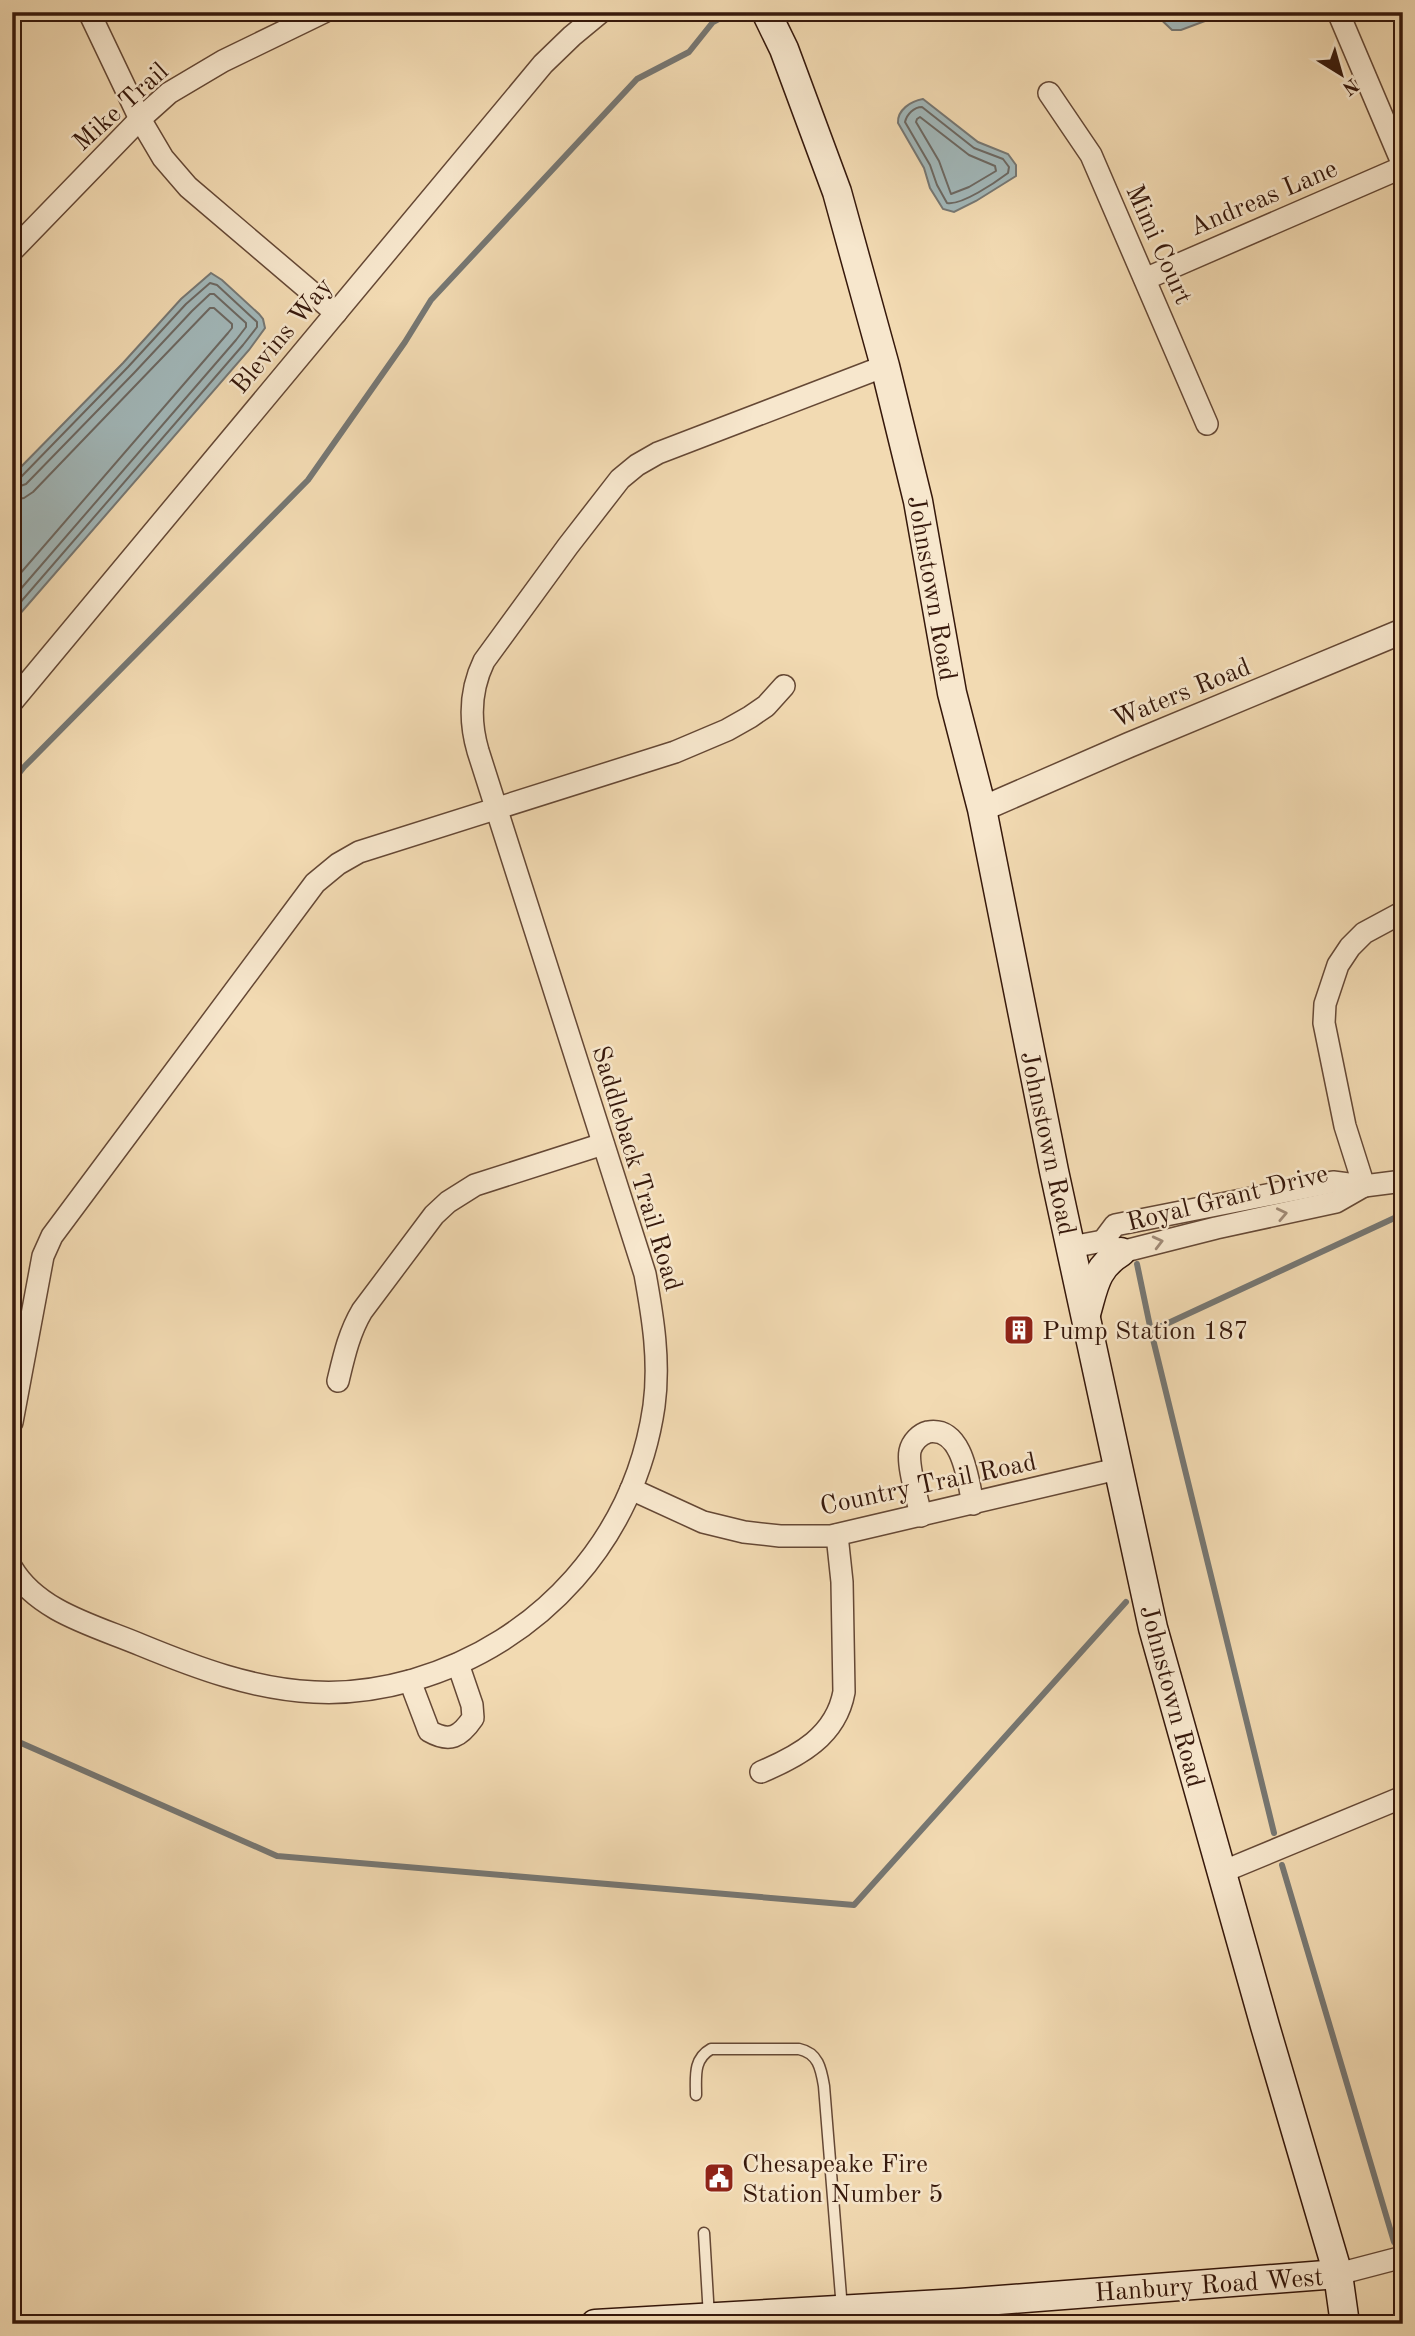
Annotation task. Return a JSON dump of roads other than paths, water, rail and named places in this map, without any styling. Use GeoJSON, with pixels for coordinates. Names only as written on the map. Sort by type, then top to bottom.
{"type":"FeatureCollection","features":[{"type":"Feature","properties":{"kind":"main road","name":"Johnstown Road"},"geometry":{"type":"LineString","coordinates":[[766,12],[784,49],[837,192],[886,366],[918,501],[952,693],[982,809],[1085,1317],[1153,1628],[1338,2274],[1345,2324]]}},
{"type":"Feature","properties":{"kind":"main road"},"geometry":{"type":"LineString","coordinates":[[1085,1317],[1095,1280],[1112,1247]]}},
{"type":"Feature","properties":{"kind":"main road","name":"Johnstown Road"},"geometry":{"type":"LineString","coordinates":[[1338,2274],[1362,2324]]}},
{"type":"Feature","properties":{"kind":"main road","name":"Hanbury Road West"},"geometry":{"type":"LineString","coordinates":[[595,2324],[1338,2274]]}},
{"type":"Feature","properties":{"kind":"street"},"geometry":{"type":"LineString","coordinates":[[89,12],[157,150],[188,187],[336,313]]}},
{"type":"Feature","properties":{"kind":"street","name":"Mike Trail"},"geometry":{"type":"LineString","coordinates":[[12,251],[140,119],[169,93],[194,77],[324,12]]}},
{"type":"Feature","properties":{"kind":"street","name":"Blevins Way"},"geometry":{"type":"LineString","coordinates":[[12,702],[543,64],[601,12]]}},
{"type":"Feature","properties":{"kind":"street"},"geometry":{"type":"LineString","coordinates":[[1338,12],[1403,166]]}},
{"type":"Feature","properties":{"kind":"street","name":"Mimi Court"},"geometry":{"type":"LineString","coordinates":[[1049,93],[1091,155],[1207,424]]}},
{"type":"Feature","properties":{"kind":"street","name":"Andreas Lane"},"geometry":{"type":"LineString","coordinates":[[1145,279],[1403,166]]}},
{"type":"Feature","properties":{"kind":"street","name":"Saddleback Trail Road"},"geometry":{"type":"LineString","coordinates":[[12,1568],[38,1598],[63,1612],[178,1661],[241,1682],[277,1689],[351,1692],[384,1688],[410,1681],[458,1664],[496,1646],[525,1626],[576,1578],[602,1543],[619,1516],[640,1467],[654,1407],[656,1343],[645,1274],[472,731],[471,705],[480,670],[568,546],[620,479],[637,465],[658,453],[886,366]]}},
{"type":"Feature","properties":{"kind":"street","name":"Waters Road"},"geometry":{"type":"LineString","coordinates":[[982,809],[1403,631]]}},
{"type":"Feature","properties":{"kind":"street"},"geometry":{"type":"LineString","coordinates":[[12,1422],[43,1256],[52,1236],[315,883],[338,864],[359,852],[675,752],[727,730],[766,706],[784,685]]}},
{"type":"Feature","properties":{"kind":"street"},"geometry":{"type":"LineString","coordinates":[[1364,1186],[1346,1126],[1324,1023],[1325,1004],[1338,965],[1350,947],[1364,933],[1403,912]]}},
{"type":"Feature","properties":{"kind":"street"},"geometry":{"type":"LineString","coordinates":[[338,1381],[354,1324],[434,1215],[448,1202],[460,1192],[494,1177],[603,1144]]}},
{"type":"Feature","properties":{"kind":"street","name":"Royal Grant Drive"},"geometry":{"type":"LineString","coordinates":[[1071,1247],[1112,1247],[1336,1202],[1364,1186],[1403,1181]]}},
{"type":"Feature","properties":{"kind":"street"},"geometry":{"type":"LineString","coordinates":[[921,1516],[910,1451],[918,1437],[926,1432],[939,1432],[950,1437],[958,1449],[966,1470],[973,1504]]}},
{"type":"Feature","properties":{"kind":"street","name":"Country Trail Road"},"geometry":{"type":"LineString","coordinates":[[631,1489],[703,1522],[744,1532],[780,1536],[837,1535],[1117,1469]]}},
{"type":"Feature","properties":{"kind":"street"},"geometry":{"type":"LineString","coordinates":[[761,1772],[792,1759],[810,1746],[834,1721],[842,1704],[842,1582],[837,1535]]}},
{"type":"Feature","properties":{"kind":"street"},"geometry":{"type":"LineString","coordinates":[[410,1681],[429,1731],[441,1738],[454,1737],[465,1730],[473,1718],[472,1704],[458,1664]]}},
{"type":"Feature","properties":{"kind":"street"},"geometry":{"type":"LineString","coordinates":[[1222,1872],[1403,1797]]}},
{"type":"Feature","properties":{"kind":"street","name":"Hanbury Road West"},"geometry":{"type":"LineString","coordinates":[[1338,2274],[1403,2257]]}},
{"type":"Feature","properties":{"kind":"lane"},"geometry":{"type":"LineString","coordinates":[[696,2095],[698,2062],[704,2053],[711,2049],[799,2049],[809,2051],[815,2057],[821,2069],[824,2086],[842,2309]]}},
{"type":"Feature","properties":{"kind":"lane"},"geometry":{"type":"LineString","coordinates":[[704,2233],[709,2317]]}},
{"type":"Feature","properties":{"kind":"water"},"geometry":{"type":"Polygon","coordinates":[[[1153,12],[1229,12],[1181,30],[1172,30],[1153,12]]]}},
{"type":"Feature","properties":{"kind":"water"},"geometry":{"type":"Polygon","coordinates":[[[923,99],[978,142],[1008,154],[1016,165],[1016,176],[954,212],[943,209],[930,188],[924,168],[898,123],[900,114],[906,107],[923,99]]]}},
{"type":"Feature","properties":{"kind":"water"},"geometry":{"type":"Polygon","coordinates":[[[211,273],[259,314],[265,328],[249,350],[12,623],[12,476],[123,363],[181,299],[211,273]]]}},
{"type":"Feature","properties":{"kind":"waterway"},"geometry":{"type":"LineString","coordinates":[[12,782],[308,480],[405,342],[431,300],[637,79],[689,52],[713,22],[732,12]]}},
{"type":"Feature","properties":{"kind":"waterway"},"geometry":{"type":"LineString","coordinates":[[1151,1331],[1403,1214]]}},
{"type":"Feature","properties":{"kind":"waterway"},"geometry":{"type":"LineString","coordinates":[[1137,1264],[1274,1833]]}},
{"type":"Feature","properties":{"kind":"waterway"},"geometry":{"type":"LineString","coordinates":[[12,1739],[277,1856],[854,1905],[1126,1602]]}},
{"type":"Feature","properties":{"kind":"waterway"},"geometry":{"type":"LineString","coordinates":[[1282,1865],[1394,2242]]}},
{"type":"Feature","properties":{"kind":"place","name":"Pump Station 187"},"geometry":{"type":"Point","coordinates":[1019,1330]}},
{"type":"Feature","properties":{"kind":"place","name":"Chesapeake Fire Station Number 5"},"geometry":{"type":"Point","coordinates":[719,2178]}}]}
